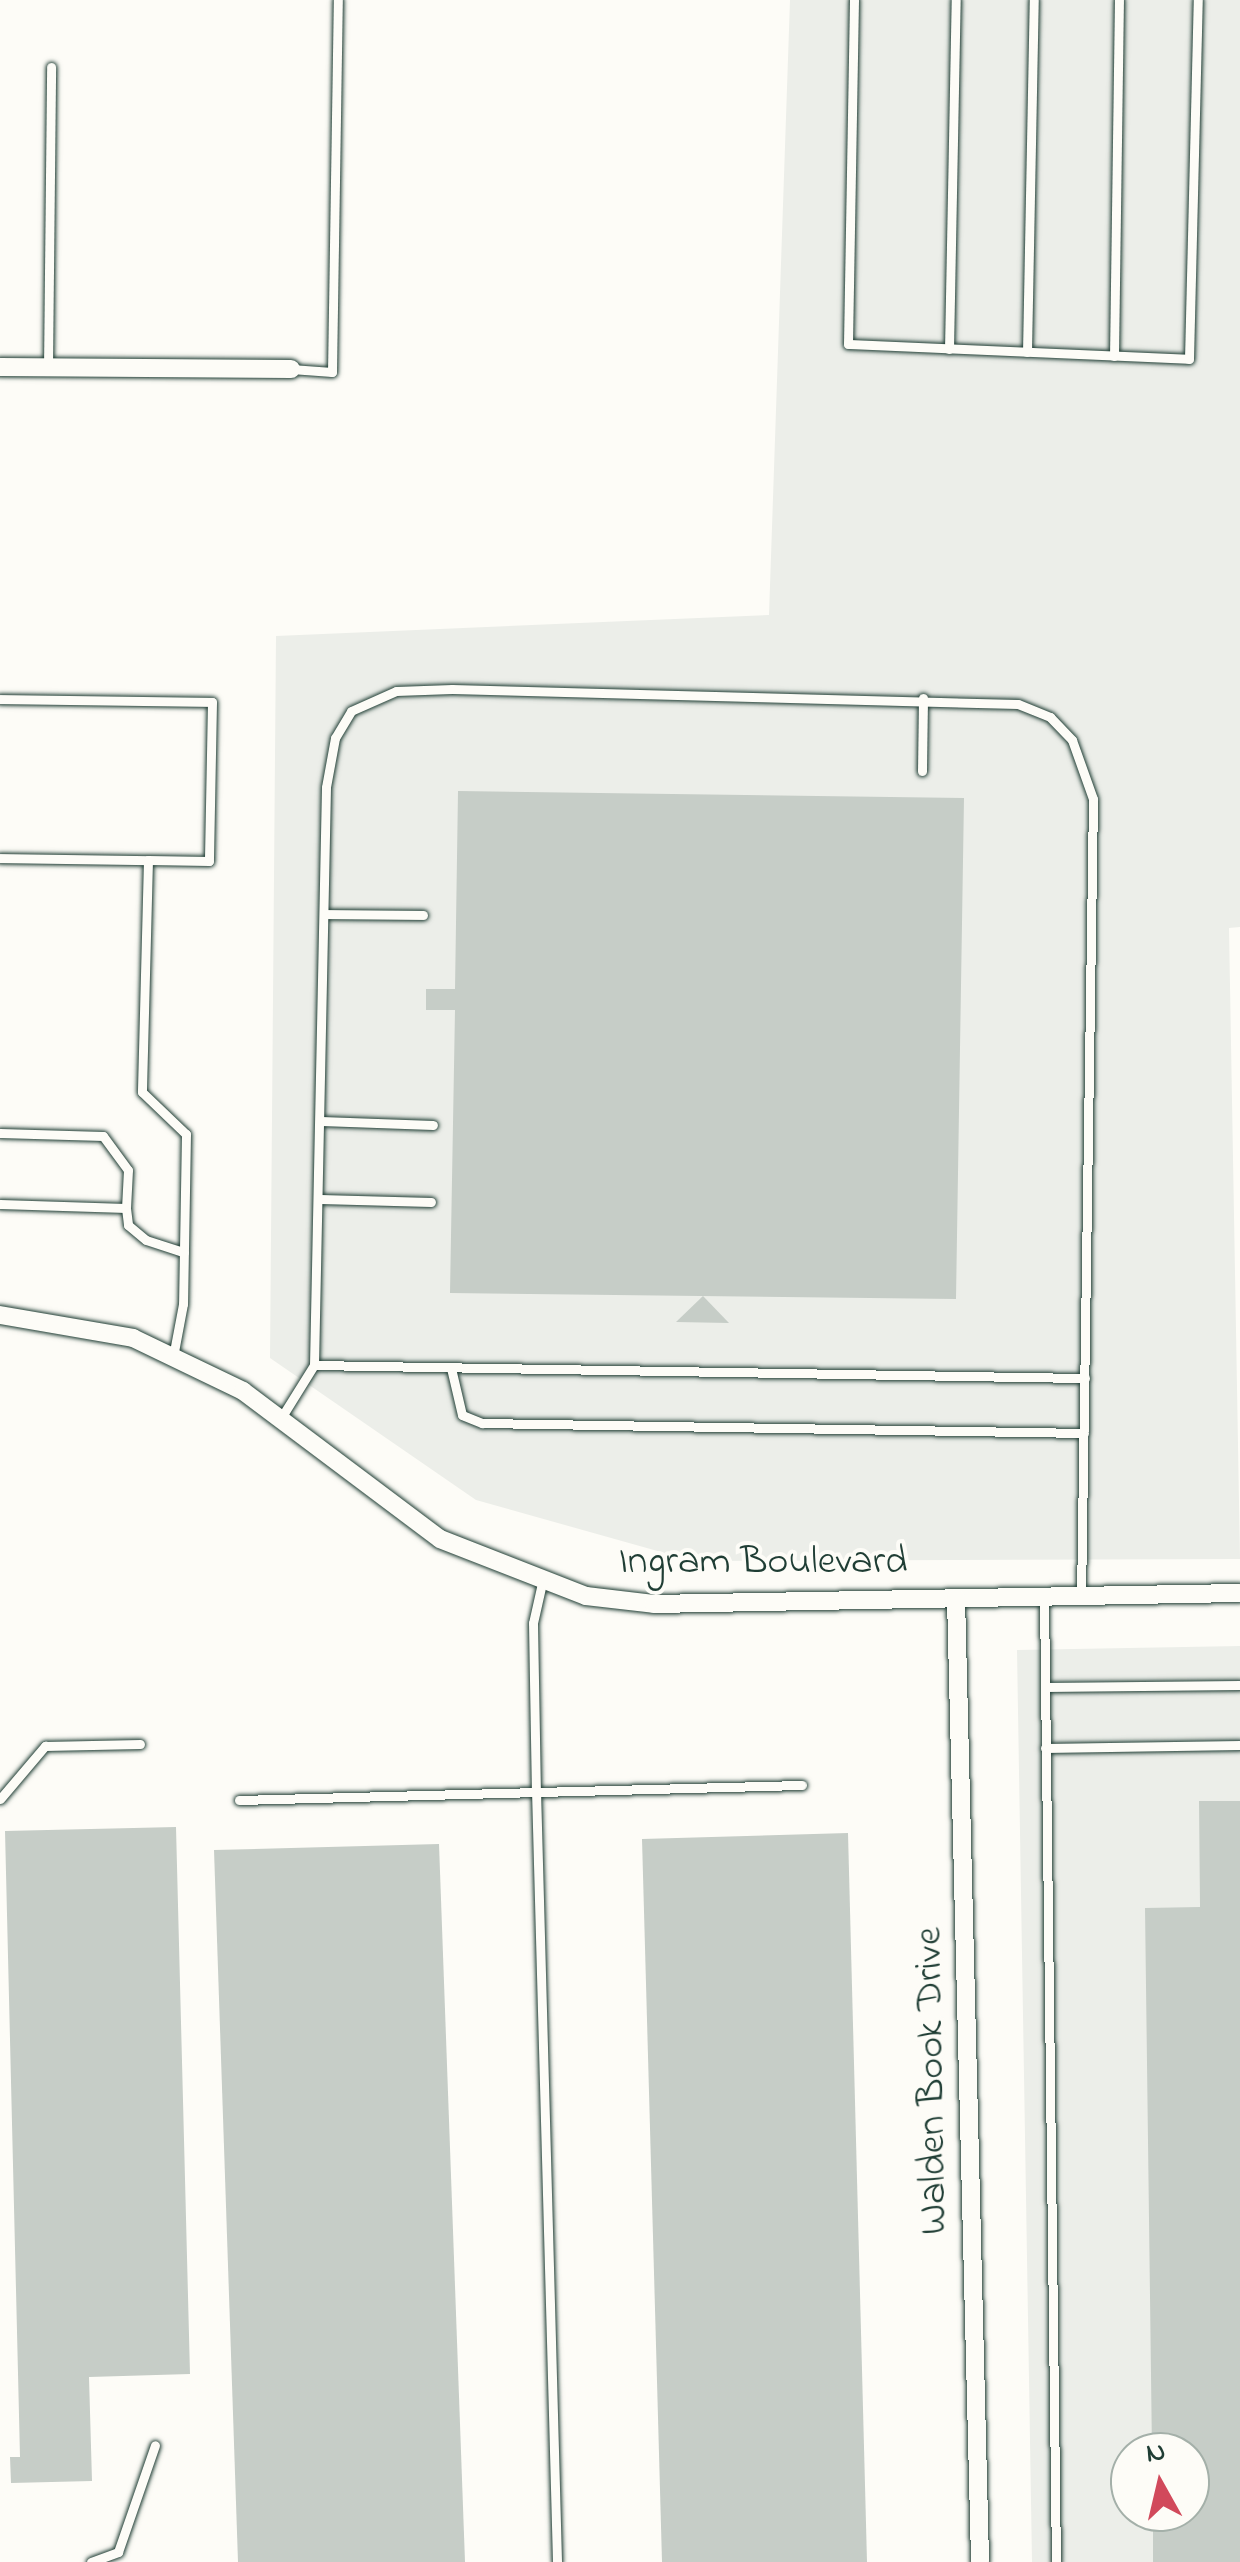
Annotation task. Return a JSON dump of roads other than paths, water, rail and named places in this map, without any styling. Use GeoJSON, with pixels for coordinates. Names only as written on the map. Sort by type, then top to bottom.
{"type":"FeatureCollection","features":[{"type":"Feature","properties":{"kind":"street"},"geometry":{"type":"LineString","coordinates":[[0,367],[290,369]]}},
{"type":"Feature","properties":{"kind":"street","name":"Ingram Boulevard"},"geometry":{"type":"LineString","coordinates":[[0,1315],[134,1338],[243,1392],[440,1539],[542,1583],[654,1604],[1240,1593]]}},
{"type":"Feature","properties":{"kind":"street","name":"Walden Book Drive"},"geometry":{"type":"LineString","coordinates":[[956,1598],[980,2562]]}},
{"type":"Feature","properties":{"kind":"lane"},"geometry":{"type":"LineString","coordinates":[[290,369],[332,372],[338,0]]}},
{"type":"Feature","properties":{"kind":"lane"},"geometry":{"type":"LineString","coordinates":[[854,0],[848,344],[1190,359],[1198,0]]}},
{"type":"Feature","properties":{"kind":"lane"},"geometry":{"type":"LineString","coordinates":[[949,348],[956,0]]}},
{"type":"Feature","properties":{"kind":"lane"},"geometry":{"type":"LineString","coordinates":[[1027,352],[1034,0]]}},
{"type":"Feature","properties":{"kind":"lane"},"geometry":{"type":"LineString","coordinates":[[1114,356],[1119,0]]}},
{"type":"Feature","properties":{"kind":"lane"},"geometry":{"type":"LineString","coordinates":[[48,367],[51,67]]}},
{"type":"Feature","properties":{"kind":"lane"},"geometry":{"type":"LineString","coordinates":[[280,1421],[314,1365],[326,787],[334,738],[351,711],[378,695],[452,688],[1000,700],[1036,709],[1072,740],[1091,781],[1081,1596]]}},
{"type":"Feature","properties":{"kind":"lane"},"geometry":{"type":"LineString","coordinates":[[922,771],[923,698]]}},
{"type":"Feature","properties":{"kind":"lane"},"geometry":{"type":"LineString","coordinates":[[0,699],[212,702],[208,862],[0,858]]}},
{"type":"Feature","properties":{"kind":"lane"},"geometry":{"type":"LineString","coordinates":[[148,860],[142,1092],[186,1134],[184,1252],[172,1357]]}},
{"type":"Feature","properties":{"kind":"lane"},"geometry":{"type":"LineString","coordinates":[[324,914],[423,916]]}},
{"type":"Feature","properties":{"kind":"lane"},"geometry":{"type":"LineString","coordinates":[[321,1121],[433,1124]]}},
{"type":"Feature","properties":{"kind":"lane"},"geometry":{"type":"LineString","coordinates":[[0,1133],[103,1136],[128,1170],[128,1224],[146,1240],[184,1252]]}},
{"type":"Feature","properties":{"kind":"lane"},"geometry":{"type":"LineString","coordinates":[[320,1199],[431,1202]]}},
{"type":"Feature","properties":{"kind":"lane"},"geometry":{"type":"LineString","coordinates":[[0,1204],[126,1208]]}},
{"type":"Feature","properties":{"kind":"lane"},"geometry":{"type":"LineString","coordinates":[[314,1365],[1084,1378]]}},
{"type":"Feature","properties":{"kind":"lane"},"geometry":{"type":"LineString","coordinates":[[451,1368],[462,1415],[482,1423],[1084,1433]]}},
{"type":"Feature","properties":{"kind":"lane"},"geometry":{"type":"LineString","coordinates":[[542,1583],[533,1623],[557,2562]]}},
{"type":"Feature","properties":{"kind":"lane"},"geometry":{"type":"LineString","coordinates":[[1044,1596],[1056,2562]]}},
{"type":"Feature","properties":{"kind":"lane"},"geometry":{"type":"LineString","coordinates":[[1045,1687],[1240,1685]]}},
{"type":"Feature","properties":{"kind":"lane"},"geometry":{"type":"LineString","coordinates":[[0,1799],[45,1746],[140,1744]]}},
{"type":"Feature","properties":{"kind":"lane"},"geometry":{"type":"LineString","coordinates":[[1045,1748],[1240,1745]]}},
{"type":"Feature","properties":{"kind":"lane"},"geometry":{"type":"LineString","coordinates":[[239,1800],[802,1785]]}},
{"type":"Feature","properties":{"kind":"lane"},"geometry":{"type":"LineString","coordinates":[[91,2562],[118,2552],[155,2445]]}}]}
